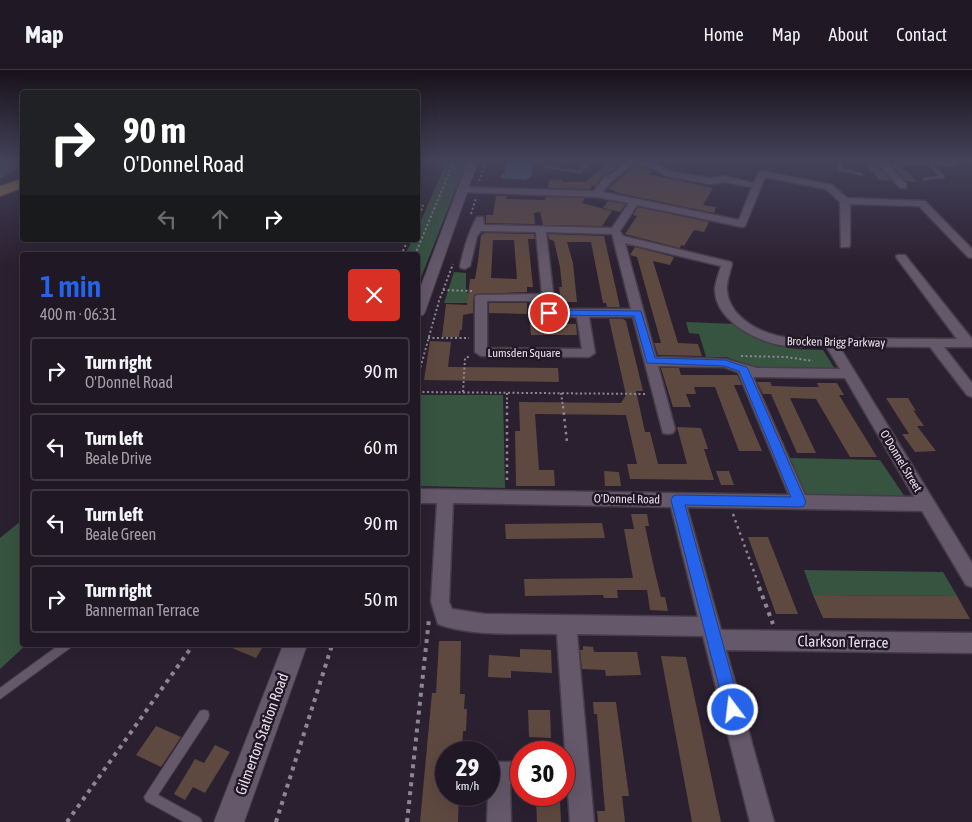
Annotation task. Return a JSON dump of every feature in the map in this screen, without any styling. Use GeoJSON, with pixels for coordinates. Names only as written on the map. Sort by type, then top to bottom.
{"type":"FeatureCollection","features":[{"type":"Feature","properties":{"kind":"street"},"geometry":{"type":"LineString","coordinates":[[420,306],[459,196]]}},
{"type":"Feature","properties":{"kind":"street"},"geometry":{"type":"LineString","coordinates":[[607,196],[742,224],[754,196]]}},
{"type":"Feature","properties":{"kind":"street"},"geometry":{"type":"LineString","coordinates":[[840,196],[845,200],[922,203],[972,255]]}},
{"type":"Feature","properties":{"kind":"street"},"geometry":{"type":"LineString","coordinates":[[845,200],[845,245]]}},
{"type":"Feature","properties":{"kind":"street"},"geometry":{"type":"LineString","coordinates":[[635,202],[617,234],[668,429]]}},
{"type":"Feature","properties":{"kind":"street"},"geometry":{"type":"LineString","coordinates":[[465,266],[476,221],[541,229],[617,234]]}},
{"type":"Feature","properties":{"kind":"street"},"geometry":{"type":"LineString","coordinates":[[541,229],[549,313],[638,313]]}},
{"type":"Feature","properties":{"kind":"street","name":"Brocken Brigg Parkway"},"geometry":{"type":"LineString","coordinates":[[617,234],[727,264],[721,288],[722,297],[728,309],[741,323],[756,332],[776,340],[970,343]]}},
{"type":"Feature","properties":{"kind":"street"},"geometry":{"type":"LineString","coordinates":[[902,257],[970,343]]}},
{"type":"Feature","properties":{"kind":"street"},"geometry":{"type":"LineString","coordinates":[[482,297],[548,298]]}},
{"type":"Feature","properties":{"kind":"street","name":"Lumsden Square"},"geometry":{"type":"LineString","coordinates":[[482,297],[481,352],[589,353],[582,313]]}},
{"type":"Feature","properties":{"kind":"street","name":"O'Donnel Street"},"geometry":{"type":"LineString","coordinates":[[830,342],[972,579]]}},
{"type":"Feature","properties":{"kind":"street"},"geometry":{"type":"LineString","coordinates":[[933,342],[972,392]]}},
{"type":"Feature","properties":{"kind":"street"},"geometry":{"type":"LineString","coordinates":[[651,361],[725,363],[756,373],[850,374]]}},
{"type":"Feature","properties":{"kind":"street"},"geometry":{"type":"LineString","coordinates":[[743,369],[800,502]]}},
{"type":"Feature","properties":{"kind":"street","name":"O'Donnel Road"},"geometry":{"type":"LineString","coordinates":[[420,496],[926,504]]}},
{"type":"Feature","properties":{"kind":"street"},"geometry":{"type":"LineString","coordinates":[[440,602],[445,496]]}},
{"type":"Feature","properties":{"kind":"street"},"geometry":{"type":"LineString","coordinates":[[677,500],[762,822]]}},
{"type":"Feature","properties":{"kind":"street","name":"Clarkson Terrace"},"geometry":{"type":"LineString","coordinates":[[440,602],[444,618],[485,623],[566,624],[713,634],[779,641],[972,644]]}},
{"type":"Feature","properties":{"kind":"street"},"geometry":{"type":"LineString","coordinates":[[566,624],[570,741]]}},
{"type":"Feature","properties":{"kind":"street","name":"Gilmerton Station Road"},"geometry":{"type":"LineString","coordinates":[[229,822],[294,647]]}},
{"type":"Feature","properties":{"kind":"street"},"geometry":{"type":"LineString","coordinates":[[499,822],[498,773],[510,773]]}},
{"type":"Feature","properties":{"kind":"street"},"geometry":{"type":"LineString","coordinates":[[575,791],[582,822]]}},
{"type":"Feature","properties":{"kind":"lane"},"geometry":{"type":"LineString","coordinates":[[0,694],[64,647]]}},
{"type":"Feature","properties":{"kind":"lane"},"geometry":{"type":"LineString","coordinates":[[196,822],[150,797],[204,715]]}},
{"type":"Feature","properties":{"kind":"path"},"geometry":{"type":"LineString","coordinates":[[416,252],[439,196]]}},
{"type":"Feature","properties":{"kind":"path"},"geometry":{"type":"LineString","coordinates":[[476,196],[476,221]]}},
{"type":"Feature","properties":{"kind":"path"},"geometry":{"type":"LineString","coordinates":[[420,202],[423,206],[420,214]]}},
{"type":"Feature","properties":{"kind":"path"},"geometry":{"type":"LineString","coordinates":[[420,368],[443,290],[456,256]]}},
{"type":"Feature","properties":{"kind":"path"},"geometry":{"type":"LineString","coordinates":[[443,290],[471,291],[482,297]]}},
{"type":"Feature","properties":{"kind":"path"},"geometry":{"type":"LineString","coordinates":[[428,338],[481,338]]}},
{"type":"Feature","properties":{"kind":"path"},"geometry":{"type":"LineString","coordinates":[[462,392],[466,358],[481,352]]}},
{"type":"Feature","properties":{"kind":"path"},"geometry":{"type":"LineString","coordinates":[[420,392],[659,394]]}},
{"type":"Feature","properties":{"kind":"path"},"geometry":{"type":"LineString","coordinates":[[507,393],[508,497]]}},
{"type":"Feature","properties":{"kind":"path"},"geometry":{"type":"LineString","coordinates":[[560,393],[567,442]]}},
{"type":"Feature","properties":{"kind":"path"},"geometry":{"type":"LineString","coordinates":[[729,501],[779,641]]}},
{"type":"Feature","properties":{"kind":"path"},"geometry":{"type":"LineString","coordinates":[[408,822],[429,615],[440,602]]}},
{"type":"Feature","properties":{"kind":"path"},"geometry":{"type":"LineString","coordinates":[[67,822],[192,647]]}},
{"type":"Feature","properties":{"kind":"path"},"geometry":{"type":"LineString","coordinates":[[276,822],[331,647]]}},
{"type":"Feature","properties":{"kind":"green space"},"geometry":{"type":"Polygon","coordinates":[[[432,196],[453,196],[420,280],[420,252],[406,252],[411,242],[420,242],[420,222],[432,196]]]}},
{"type":"Feature","properties":{"kind":"green space"},"geometry":{"type":"Polygon","coordinates":[[[454,272],[466,273],[466,292],[474,296],[473,303],[444,303],[454,272]]]}},
{"type":"Feature","properties":{"kind":"green space"},"geometry":{"type":"Polygon","coordinates":[[[686,322],[736,324],[750,335],[777,346],[823,350],[835,369],[757,368],[726,357],[706,357],[699,334],[689,333],[686,322]]]}},
{"type":"Feature","properties":{"kind":"green space"},"geometry":{"type":"Polygon","coordinates":[[[420,395],[503,395],[505,488],[420,486],[420,395]]]}},
{"type":"Feature","properties":{"kind":"green space"},"geometry":{"type":"Polygon","coordinates":[[[789,458],[880,460],[905,497],[805,497],[789,458]]]}},
{"type":"Feature","properties":{"kind":"green space"},"geometry":{"type":"Polygon","coordinates":[[[20,522],[20,647],[24,647],[0,669],[0,538],[20,522]]]}},
{"type":"Feature","properties":{"kind":"green space"},"geometry":{"type":"Polygon","coordinates":[[[804,570],[943,572],[957,596],[813,595],[804,570]]]}},
{"type":"Feature","properties":{"kind":"building"},"geometry":{"type":"Polygon","coordinates":[[[496,196],[507,196],[506,199],[545,200],[546,197],[585,198],[582,203],[612,211],[602,226],[543,225],[540,212],[534,213],[535,224],[486,223],[486,215],[493,215],[496,196]]]}},
{"type":"Feature","properties":{"kind":"building"},"geometry":{"type":"Polygon","coordinates":[[[633,196],[708,196],[703,205],[716,207],[714,213],[633,196]]]}},
{"type":"Feature","properties":{"kind":"building"},"geometry":{"type":"Polygon","coordinates":[[[608,201],[626,204],[620,212],[603,208],[608,201]]]}},
{"type":"Feature","properties":{"kind":"building"},"geometry":{"type":"Polygon","coordinates":[[[638,207],[709,222],[704,232],[694,230],[684,246],[681,245],[680,248],[625,234],[637,216],[633,215],[638,207]]]}},
{"type":"Feature","properties":{"kind":"building"},"geometry":{"type":"Polygon","coordinates":[[[485,233],[534,234],[535,239],[528,239],[533,287],[527,287],[527,292],[476,294],[473,297],[473,313],[463,315],[462,330],[460,330],[459,337],[442,337],[446,304],[467,305],[470,279],[475,279],[481,235],[485,233]],[[493,240],[491,278],[517,279],[514,240],[493,240]]]}},
{"type":"Feature","properties":{"kind":"building"},"geometry":{"type":"Polygon","coordinates":[[[548,234],[604,236],[620,307],[607,307],[606,303],[603,303],[591,242],[567,242],[573,263],[577,302],[561,302],[559,287],[562,287],[560,267],[554,241],[549,239],[548,234]]]}},
{"type":"Feature","properties":{"kind":"building"},"geometry":{"type":"Polygon","coordinates":[[[635,247],[674,257],[670,265],[653,261],[678,343],[698,344],[702,356],[658,355],[654,343],[661,343],[637,257],[630,255],[635,247]]]}},
{"type":"Feature","properties":{"kind":"building"},"geometry":{"type":"Polygon","coordinates":[[[489,303],[527,303],[527,314],[489,313],[489,303]]]}},
{"type":"Feature","properties":{"kind":"building"},"geometry":{"type":"Polygon","coordinates":[[[609,319],[623,319],[626,321],[643,391],[636,391],[645,432],[650,432],[658,464],[687,464],[677,427],[701,428],[708,449],[704,449],[714,480],[630,479],[627,464],[637,464],[626,415],[535,414],[539,470],[554,470],[555,486],[516,486],[515,431],[520,431],[519,402],[621,403],[626,395],[609,319]]]}},
{"type":"Feature","properties":{"kind":"building"},"geometry":{"type":"Polygon","coordinates":[[[530,324],[576,324],[577,335],[531,335],[530,324]]]}},
{"type":"Feature","properties":{"kind":"building"},"geometry":{"type":"Polygon","coordinates":[[[430,341],[451,342],[448,367],[558,368],[559,382],[424,380],[430,341]]]}},
{"type":"Feature","properties":{"kind":"building"},"geometry":{"type":"Polygon","coordinates":[[[661,368],[679,368],[681,375],[737,375],[742,385],[734,385],[762,451],[739,451],[715,387],[694,387],[696,394],[686,394],[691,407],[673,407],[661,368]]]}},
{"type":"Feature","properties":{"kind":"building"},"geometry":{"type":"Polygon","coordinates":[[[757,382],[770,382],[772,386],[804,387],[819,387],[817,383],[837,383],[844,395],[839,395],[877,457],[850,457],[816,399],[790,398],[816,453],[797,453],[771,394],[763,394],[757,382]]]}},
{"type":"Feature","properties":{"kind":"building"},"geometry":{"type":"Polygon","coordinates":[[[886,398],[908,398],[916,411],[913,410],[924,426],[917,426],[936,451],[915,452],[902,434],[909,434],[886,398]]]}},
{"type":"Feature","properties":{"kind":"building"},"geometry":{"type":"Polygon","coordinates":[[[604,471],[619,472],[621,486],[605,486],[604,471]]]}},
{"type":"Feature","properties":{"kind":"building"},"geometry":{"type":"Polygon","coordinates":[[[716,471],[729,471],[734,485],[721,485],[716,471]]]}},
{"type":"Feature","properties":{"kind":"building"},"geometry":{"type":"Polygon","coordinates":[[[631,514],[647,514],[649,526],[645,526],[654,568],[661,597],[665,597],[668,611],[650,610],[647,590],[617,590],[618,598],[604,598],[603,595],[525,596],[524,579],[633,578],[624,529],[634,529],[631,514]]]}},
{"type":"Feature","properties":{"kind":"building"},"geometry":{"type":"Polygon","coordinates":[[[602,523],[605,538],[506,539],[505,524],[602,523]]]}},
{"type":"Feature","properties":{"kind":"building"},"geometry":{"type":"Polygon","coordinates":[[[748,537],[768,537],[798,614],[776,614],[748,537]]]}},
{"type":"Feature","properties":{"kind":"building"},"geometry":{"type":"Polygon","coordinates":[[[813,595],[957,596],[970,619],[823,618],[813,595]]]}},
{"type":"Feature","properties":{"kind":"building"},"geometry":{"type":"Polygon","coordinates":[[[439,641],[461,641],[460,694],[465,694],[464,709],[467,709],[466,731],[463,731],[463,741],[435,741],[435,806],[459,806],[458,822],[420,822],[432,693],[436,693],[439,641]]]}},
{"type":"Feature","properties":{"kind":"building"},"geometry":{"type":"Polygon","coordinates":[[[583,646],[593,647],[594,652],[637,652],[641,675],[606,676],[605,670],[582,669],[580,650],[583,650],[583,646]]]}},
{"type":"Feature","properties":{"kind":"building"},"geometry":{"type":"Polygon","coordinates":[[[230,647],[263,647],[256,658],[230,647]]]}},
{"type":"Feature","properties":{"kind":"building"},"geometry":{"type":"Polygon","coordinates":[[[520,649],[551,650],[552,673],[511,671],[511,678],[488,677],[489,655],[520,657],[520,649]]]}},
{"type":"Feature","properties":{"kind":"building"},"geometry":{"type":"Polygon","coordinates":[[[661,656],[686,657],[721,822],[692,822],[661,656]]]}},
{"type":"Feature","properties":{"kind":"building"},"geometry":{"type":"Polygon","coordinates":[[[593,702],[616,702],[629,796],[622,796],[625,822],[598,822],[597,811],[605,811],[597,714],[594,714],[593,702]]]}},
{"type":"Feature","properties":{"kind":"building"},"geometry":{"type":"Polygon","coordinates":[[[528,710],[550,710],[551,738],[529,737],[528,710]]]}},
{"type":"Feature","properties":{"kind":"building"},"geometry":{"type":"Polygon","coordinates":[[[156,726],[181,737],[161,767],[136,755],[156,726]]]}},
{"type":"Feature","properties":{"kind":"building"},"geometry":{"type":"Polygon","coordinates":[[[215,745],[230,752],[205,793],[193,787],[185,800],[174,794],[195,759],[204,763],[215,745]]]}},
{"type":"Feature","properties":{"kind":"building"},"geometry":{"type":"Polygon","coordinates":[[[536,806],[560,806],[561,822],[537,822],[536,806]]]}},
{"type":"Feature","properties":{"kind":"route"},"geometry":{"type":"LineString","coordinates":[[549,313],[638,313],[651,361],[725,363],[743,369],[800,502],[677,500],[733,710]]}}]}
